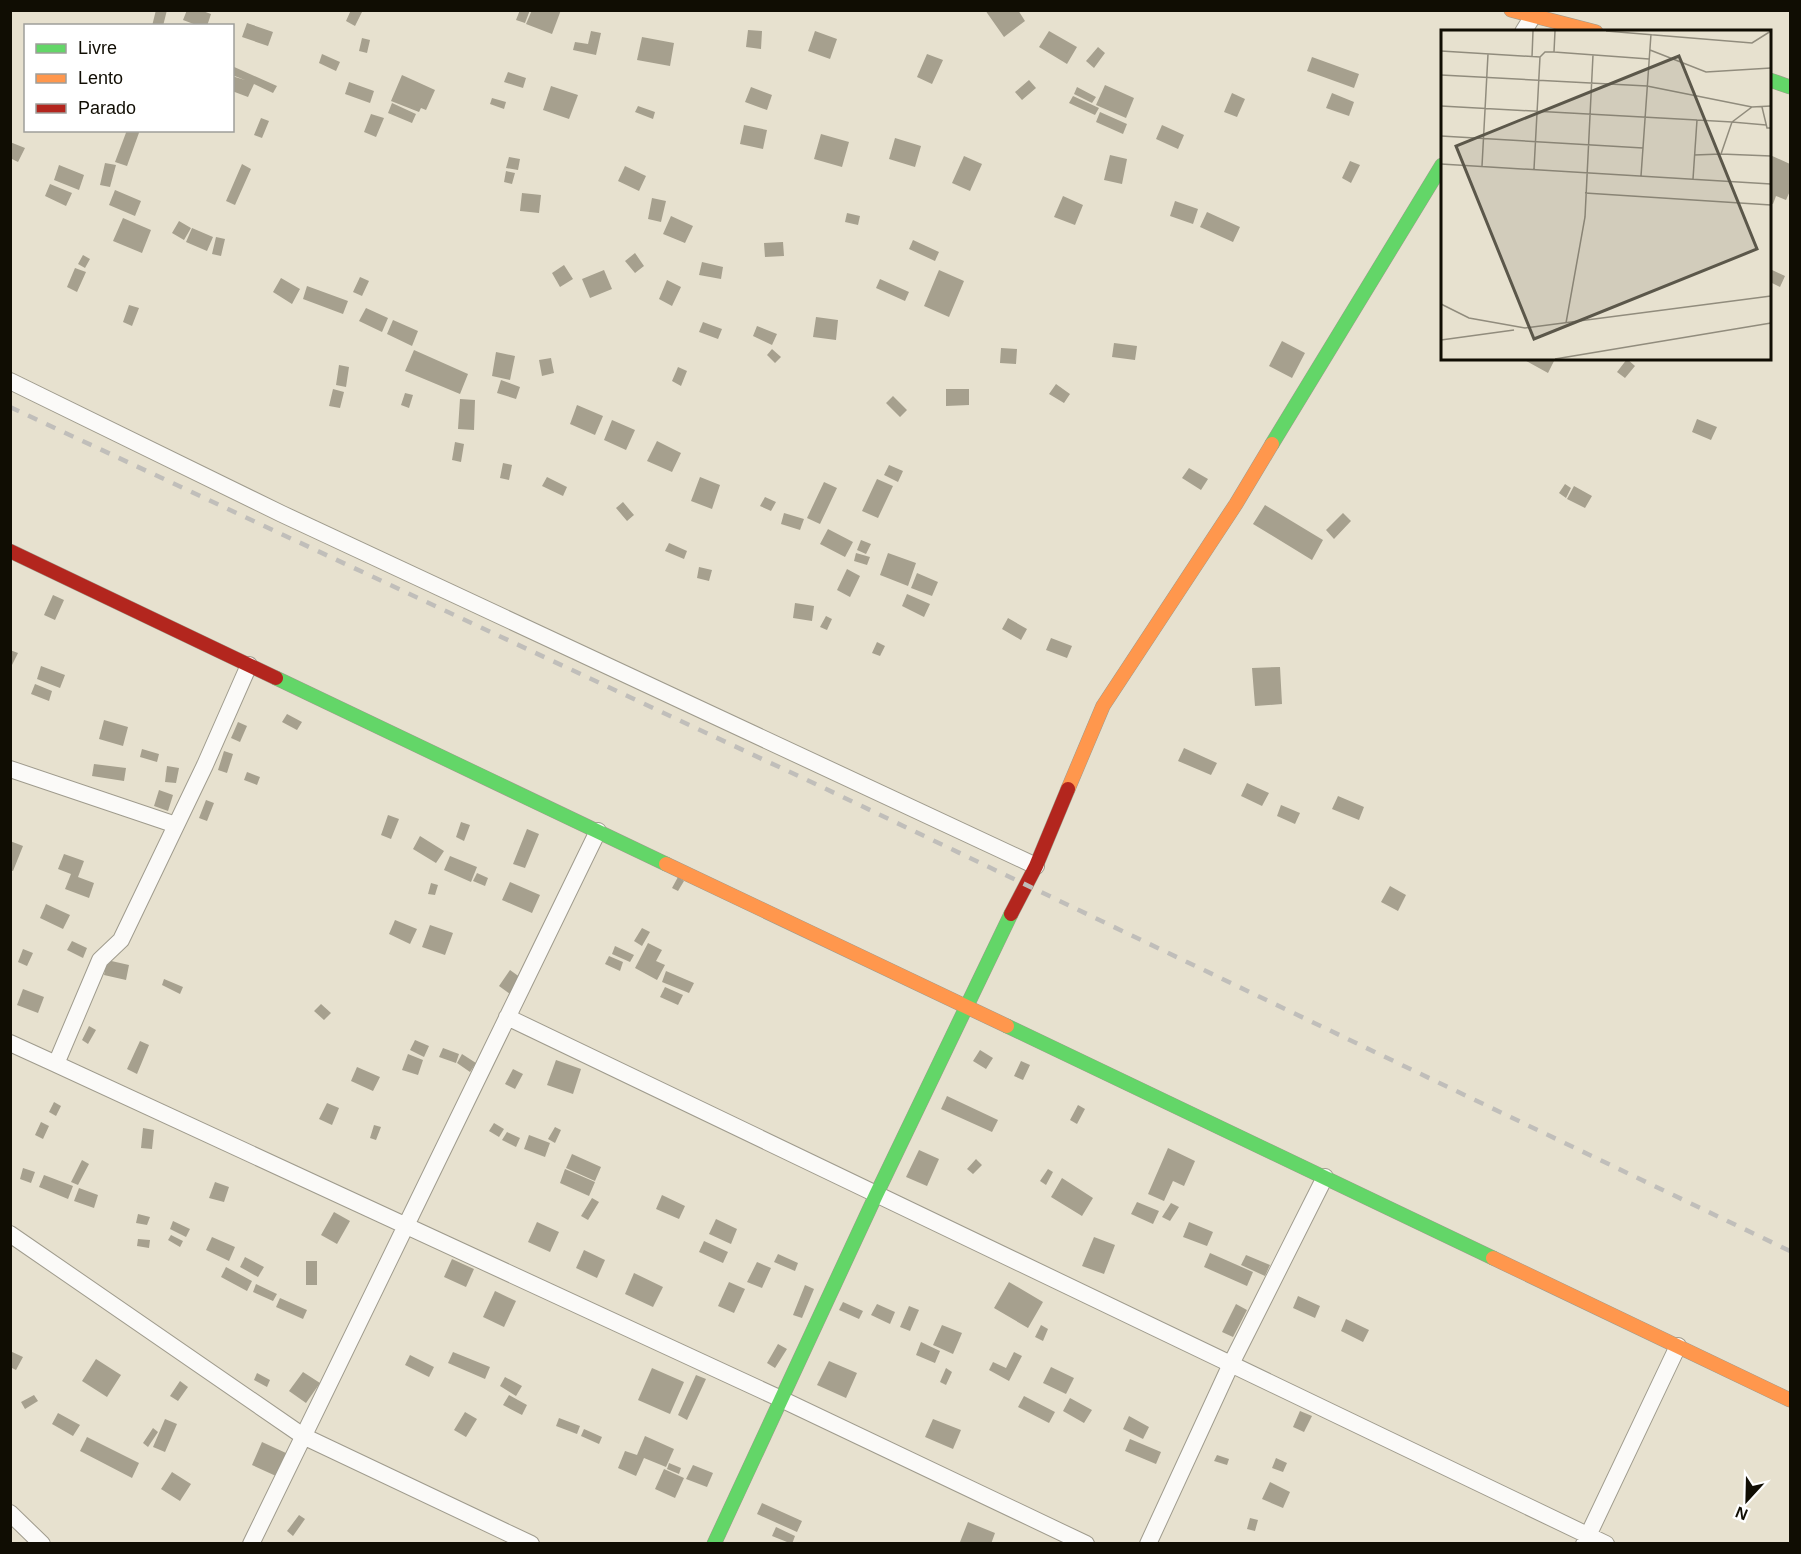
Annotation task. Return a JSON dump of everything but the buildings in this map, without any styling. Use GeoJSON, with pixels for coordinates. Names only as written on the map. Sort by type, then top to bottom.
{"type":"FeatureCollection","features":[{"type":"Feature","properties":{"kind":"street"},"geometry":{"type":"LineString","coordinates":[[1511,10],[1588,30]]}},
{"type":"Feature","properties":{"kind":"street"},"geometry":{"type":"LineString","coordinates":[[1524,30],[1533,16]]}},
{"type":"Feature","properties":{"kind":"street"},"geometry":{"type":"LineString","coordinates":[[1771,80],[1791,87]]}},
{"type":"Feature","properties":{"kind":"street"},"geometry":{"type":"LineString","coordinates":[[714,1544],[876,1195],[1036,866],[1103,706],[1236,504],[1441,168]]}},
{"type":"Feature","properties":{"kind":"street"},"geometry":{"type":"LineString","coordinates":[[10,381],[282,514],[1036,866]]}},
{"type":"Feature","properties":{"kind":"street"},"geometry":{"type":"LineString","coordinates":[[10,551],[967,1005],[1791,1400]]}},
{"type":"Feature","properties":{"kind":"street"},"geometry":{"type":"LineString","coordinates":[[56,1064],[100,960],[121,940],[205,765],[249,665]]}},
{"type":"Feature","properties":{"kind":"street"},"geometry":{"type":"LineString","coordinates":[[10,769],[176,825]]}},
{"type":"Feature","properties":{"kind":"street"},"geometry":{"type":"LineString","coordinates":[[251,1544],[598,831]]}},
{"type":"Feature","properties":{"kind":"street"},"geometry":{"type":"LineString","coordinates":[[507,1017],[1231,1364],[1586,1539],[1606,1544]]}},
{"type":"Feature","properties":{"kind":"street"},"geometry":{"type":"LineString","coordinates":[[10,1043],[781,1399],[1086,1544]]}},
{"type":"Feature","properties":{"kind":"street"},"geometry":{"type":"LineString","coordinates":[[1148,1544],[1231,1364],[1325,1177]]}},
{"type":"Feature","properties":{"kind":"street"},"geometry":{"type":"LineString","coordinates":[[10,1234],[303,1436],[531,1544]]}},
{"type":"Feature","properties":{"kind":"street"},"geometry":{"type":"LineString","coordinates":[[1586,1539],[1678,1346]]}},
{"type":"Feature","properties":{"kind":"street"},"geometry":{"type":"LineString","coordinates":[[10,1513],[42,1544]]}},
{"type":"Feature","properties":{"kind":"railway"},"geometry":{"type":"LineString","coordinates":[[10,407],[824,788],[1790,1251]]}},
{"type":"Feature","properties":{"kind":"traffic: fast"},"geometry":{"type":"LineString","coordinates":[[1771,80],[1790,87]]}},
{"type":"Feature","properties":{"kind":"traffic: fast"},"geometry":{"type":"LineString","coordinates":[[1272,444],[1441,167]]}},
{"type":"Feature","properties":{"kind":"traffic: fast"},"geometry":{"type":"LineString","coordinates":[[276,678],[666,864]]}},
{"type":"Feature","properties":{"kind":"traffic: fast"},"geometry":{"type":"LineString","coordinates":[[714,1544],[876,1195],[1011,914]]}},
{"type":"Feature","properties":{"kind":"traffic: fast"},"geometry":{"type":"LineString","coordinates":[[1007,1026],[1493,1258]]}},
{"type":"Feature","properties":{"kind":"traffic: slow"},"geometry":{"type":"LineString","coordinates":[[1511,10],[1588,30]]}},
{"type":"Feature","properties":{"kind":"traffic: slow"},"geometry":{"type":"LineString","coordinates":[[1068,789],[1103,706],[1236,504],[1272,444]]}},
{"type":"Feature","properties":{"kind":"traffic: slow"},"geometry":{"type":"LineString","coordinates":[[666,864],[1007,1026]]}},
{"type":"Feature","properties":{"kind":"traffic: slow"},"geometry":{"type":"LineString","coordinates":[[1493,1258],[1790,1400]]}},
{"type":"Feature","properties":{"kind":"traffic: jam"},"geometry":{"type":"LineString","coordinates":[[10,551],[276,678]]}},
{"type":"Feature","properties":{"kind":"traffic: jam"},"geometry":{"type":"LineString","coordinates":[[1011,914],[1036,866],[1068,789]]}}]}
